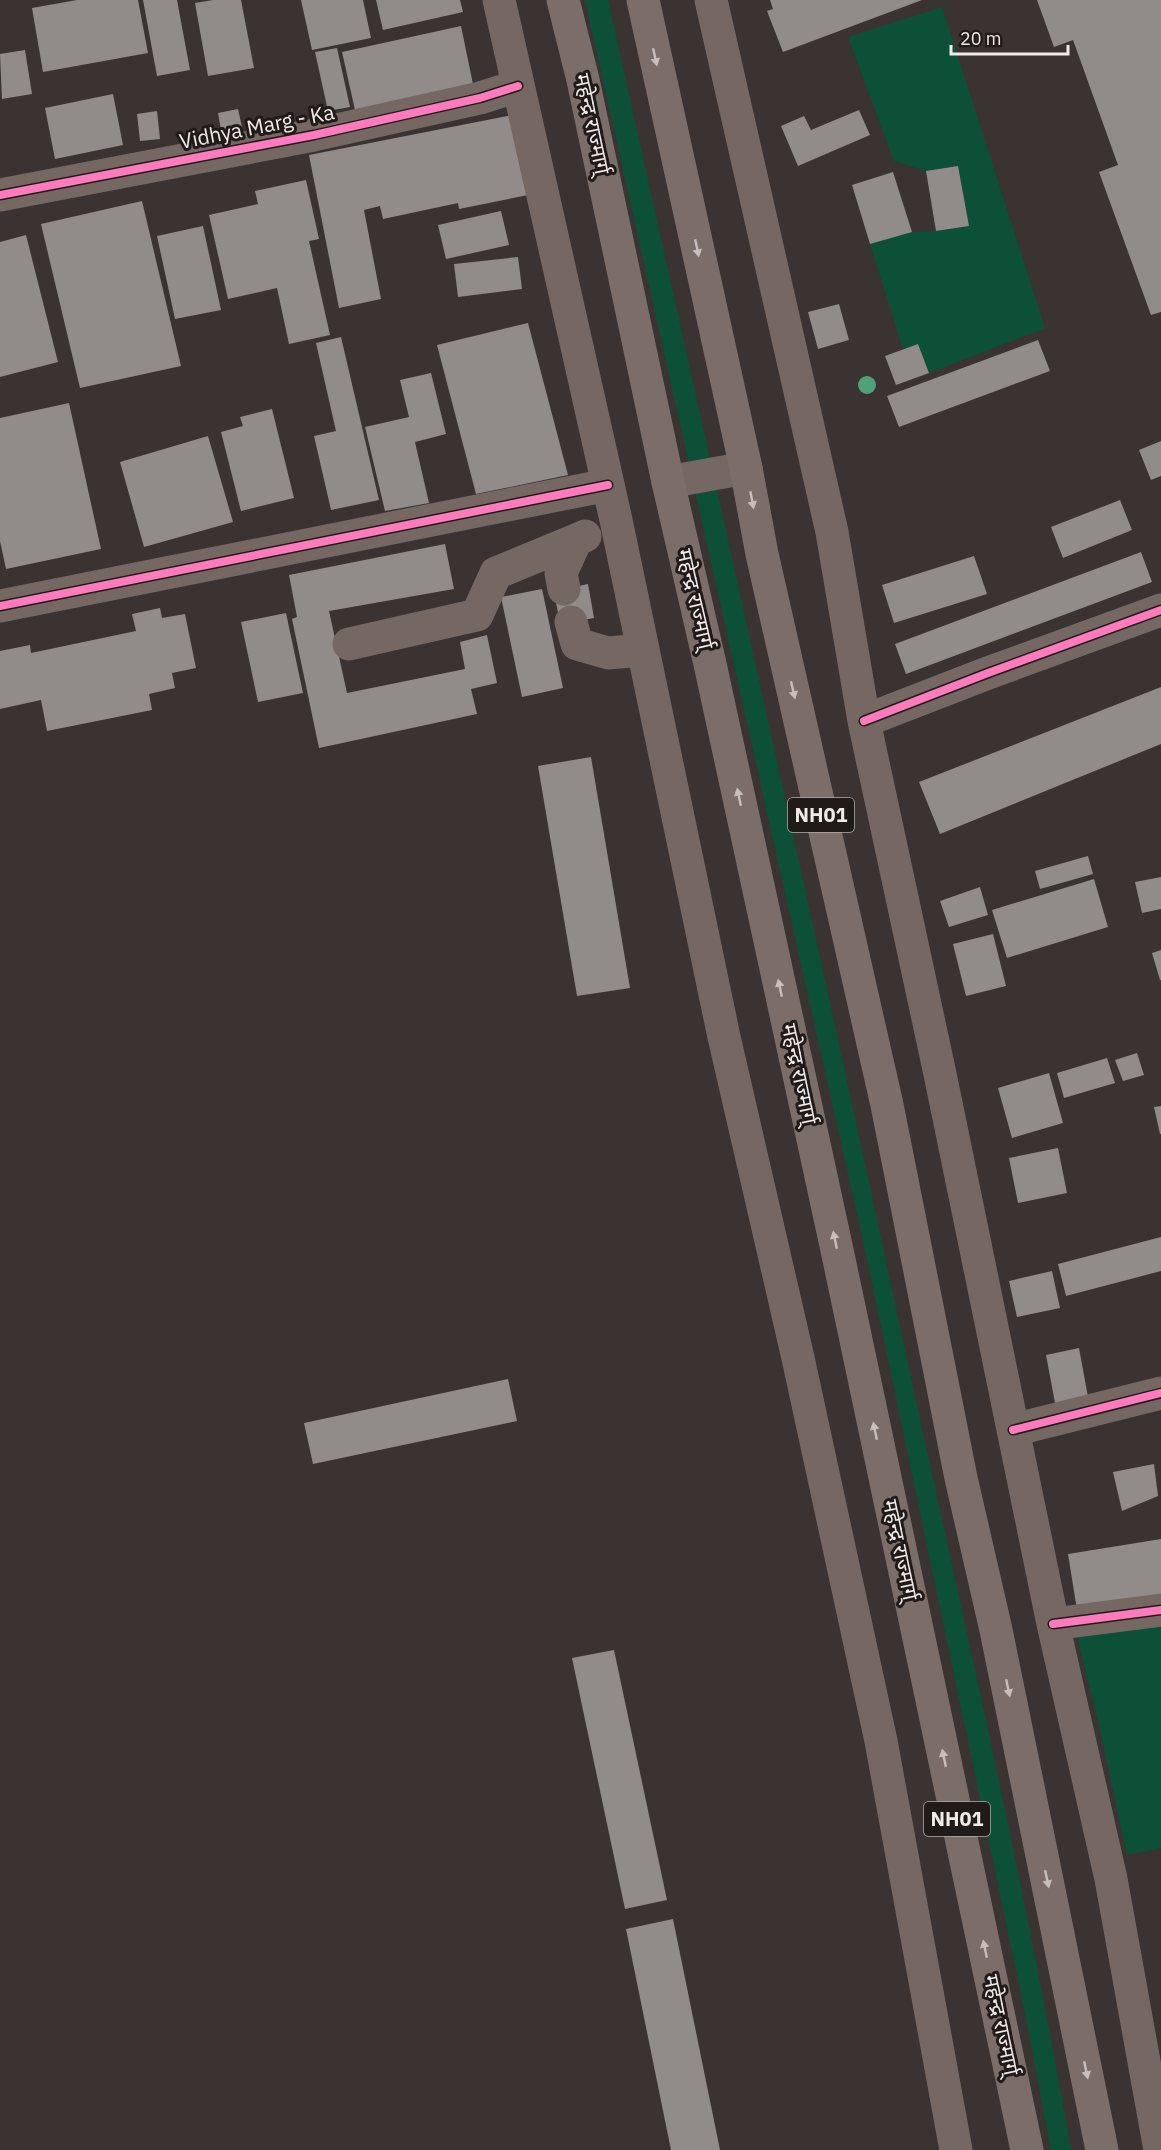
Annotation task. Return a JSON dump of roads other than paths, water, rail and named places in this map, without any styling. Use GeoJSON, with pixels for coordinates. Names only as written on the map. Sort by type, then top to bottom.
{"type":"FeatureCollection","features":[{"type":"Feature","properties":{"kind":"highway","name":"महेन्द्र राज्मार्ग्"},"geometry":{"type":"LineString","coordinates":[[563,0],[583,80],[668,482],[710,664],[837,1250],[1027,2150]]}},
{"type":"Feature","properties":{"kind":"highway","name":"NH01"},"geometry":{"type":"LineString","coordinates":[[643,0],[746,468],[767,577],[887,1105],[961,1478],[996,1630],[1102,2150]]}},
{"type":"Feature","properties":{"kind":"street"},"geometry":{"type":"LineString","coordinates":[[499,0],[616,520],[724,1037],[796,1346],[879,1729],[956,2150]]}},
{"type":"Feature","properties":{"kind":"street"},"geometry":{"type":"LineString","coordinates":[[711,0],[832,532],[864,721],[943,1085],[1053,1624],[1111,1879],[1158,2130]]}},
{"type":"Feature","properties":{"kind":"street","name":"Vidhya Marg - Ka"},"geometry":{"type":"LineString","coordinates":[[0,195],[314,135],[480,98],[518,86]]}},
{"type":"Feature","properties":{"kind":"street"},"geometry":{"type":"LineString","coordinates":[[668,482],[746,468]]}},
{"type":"Feature","properties":{"kind":"street"},"geometry":{"type":"LineString","coordinates":[[0,606],[608,485]]}},
{"type":"Feature","properties":{"kind":"street"},"geometry":{"type":"LineString","coordinates":[[349,644],[477,615],[496,573],[576,540],[616,520]]}},
{"type":"Feature","properties":{"kind":"street"},"geometry":{"type":"LineString","coordinates":[[564,589],[561,573],[576,540]]}},
{"type":"Feature","properties":{"kind":"street"},"geometry":{"type":"LineString","coordinates":[[864,721],[1161,610]]}},
{"type":"Feature","properties":{"kind":"street"},"geometry":{"type":"LineString","coordinates":[[571,621],[577,644],[608,654],[642,650]]}},
{"type":"Feature","properties":{"kind":"street"},"geometry":{"type":"LineString","coordinates":[[1013,1430],[1161,1393]]}},
{"type":"Feature","properties":{"kind":"street"},"geometry":{"type":"LineString","coordinates":[[1053,1624],[1161,1610]]}}]}
